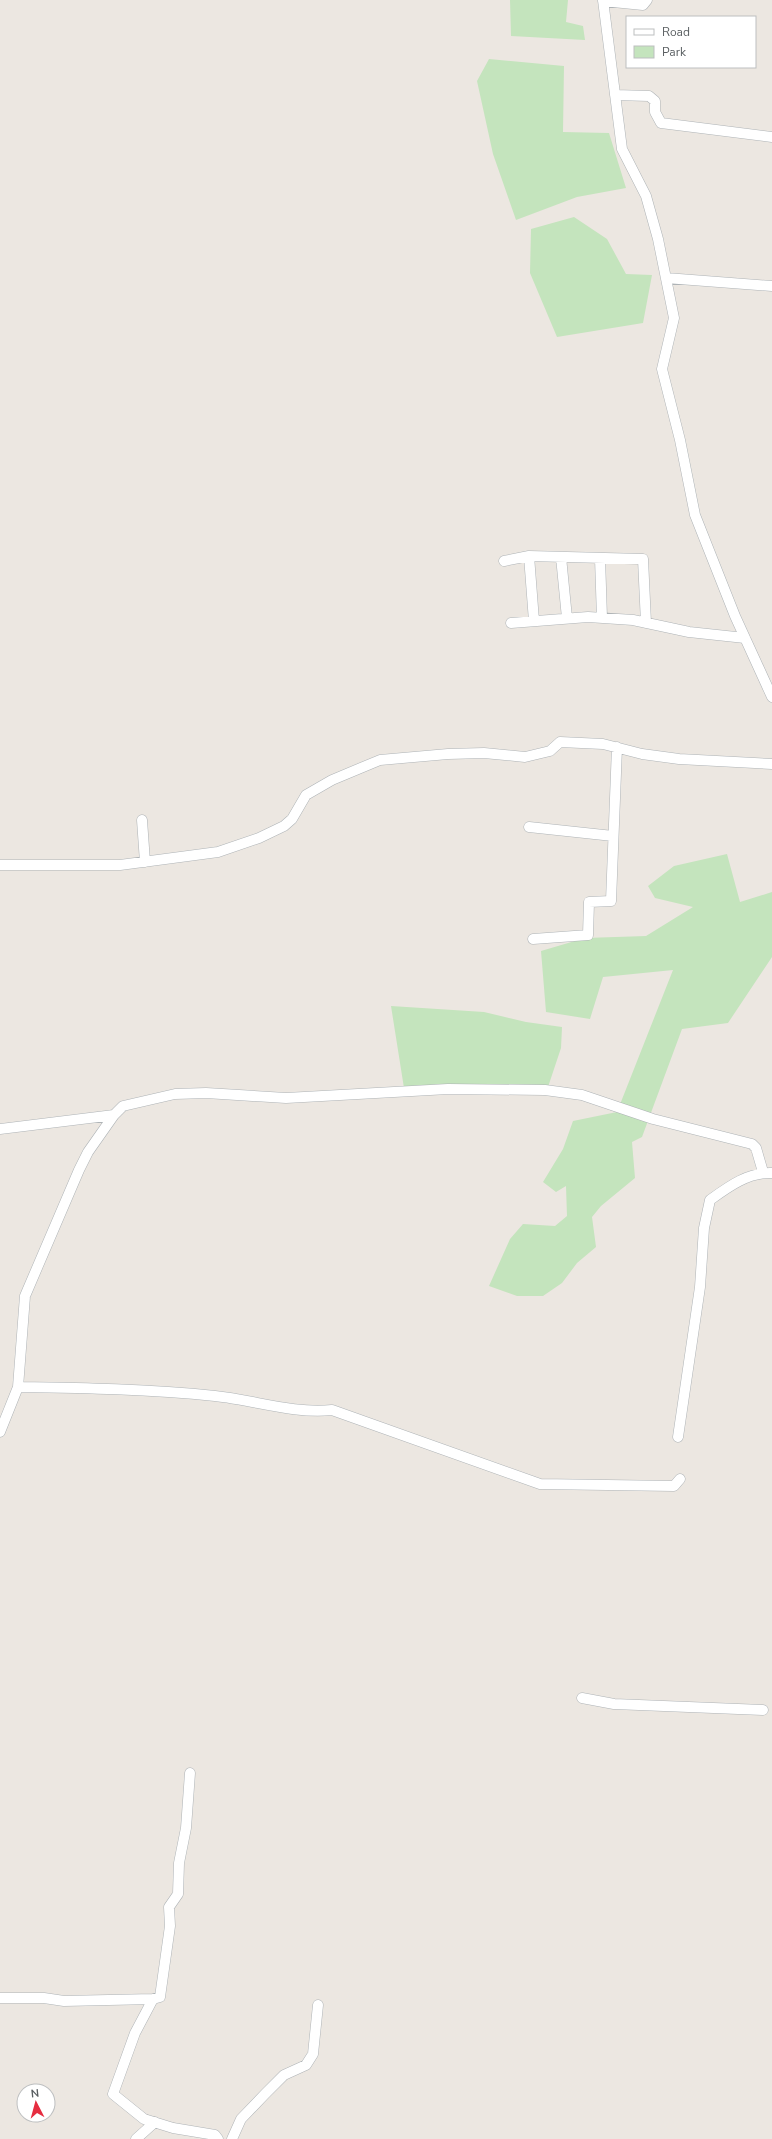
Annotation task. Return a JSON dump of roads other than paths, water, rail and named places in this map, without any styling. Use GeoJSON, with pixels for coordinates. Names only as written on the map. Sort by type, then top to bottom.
{"type":"FeatureCollection","features":[{"type":"Feature","properties":{"kind":"street"},"geometry":{"type":"LineString","coordinates":[[646,0],[643,5],[603,1],[622,149],[646,196],[674,318],[662,369],[680,440],[695,515],[744,638],[772,697]]}},
{"type":"Feature","properties":{"kind":"street"},"geometry":{"type":"LineString","coordinates":[[615,95],[649,96],[655,101],[655,112],[661,123],[772,137]]}},
{"type":"Feature","properties":{"kind":"street"},"geometry":{"type":"LineString","coordinates":[[666,278],[772,286]]}},
{"type":"Feature","properties":{"kind":"street"},"geometry":{"type":"LineString","coordinates":[[504,561],[529,556],[643,559],[646,623]]}},
{"type":"Feature","properties":{"kind":"street"},"geometry":{"type":"LineString","coordinates":[[529,556],[534,621]]}},
{"type":"Feature","properties":{"kind":"street"},"geometry":{"type":"LineString","coordinates":[[561,557],[567,618]]}},
{"type":"Feature","properties":{"kind":"street"},"geometry":{"type":"LineString","coordinates":[[600,558],[602,618]]}},
{"type":"Feature","properties":{"kind":"street"},"geometry":{"type":"LineString","coordinates":[[511,623],[567,618],[602,618],[646,623],[689,632],[744,638]]}},
{"type":"Feature","properties":{"kind":"street"},"geometry":{"type":"LineString","coordinates":[[0,865],[120,865],[218,852],[259,838],[284,826],[292,819],[306,795],[332,780],[380,760],[448,754],[484,753],[525,757],[550,751],[560,742],[603,744],[642,754],[679,759],[772,764]]}},
{"type":"Feature","properties":{"kind":"street"},"geometry":{"type":"LineString","coordinates":[[533,939],[588,935],[589,902],[611,901],[617,747]]}},
{"type":"Feature","properties":{"kind":"street"},"geometry":{"type":"LineString","coordinates":[[142,820],[145,862]]}},
{"type":"Feature","properties":{"kind":"street"},"geometry":{"type":"LineString","coordinates":[[529,827],[613,836]]}},
{"type":"Feature","properties":{"kind":"street"},"geometry":{"type":"LineString","coordinates":[[0,1432],[18,1387],[25,1296],[88,1152],[114,1115],[123,1106],[174,1094],[206,1093],[286,1098],[448,1089],[545,1090],[582,1095],[653,1119],[752,1144],[756,1148],[767,1172],[734,1182],[710,1200],[704,1228],[700,1287],[678,1437]]}},
{"type":"Feature","properties":{"kind":"street"},"geometry":{"type":"LineString","coordinates":[[0,1129],[114,1115]]}},
{"type":"Feature","properties":{"kind":"street"},"geometry":{"type":"LineString","coordinates":[[18,1387],[156,1390],[217,1396],[312,1412],[332,1410],[540,1484],[674,1486],[680,1479]]}},
{"type":"Feature","properties":{"kind":"street"},"geometry":{"type":"LineString","coordinates":[[582,1698],[614,1704],[763,1710]]}},
{"type":"Feature","properties":{"kind":"street"},"geometry":{"type":"LineString","coordinates":[[0,1998],[44,1998],[64,2001],[153,2000],[160,1997],[170,1926],[169,1908],[178,1894],[179,1863],[186,1828],[190,1773]]}},
{"type":"Feature","properties":{"kind":"street"},"geometry":{"type":"LineString","coordinates":[[153,2000],[135,2033],[113,2094],[144,2119],[173,2128],[215,2135],[218,2139]]}},
{"type":"Feature","properties":{"kind":"street"},"geometry":{"type":"LineString","coordinates":[[232,2139],[241,2119],[265,2094],[284,2075],[306,2065],[313,2054],[318,2005]]}},
{"type":"Feature","properties":{"kind":"street"},"geometry":{"type":"LineString","coordinates":[[136,2139],[155,2122]]}}]}
